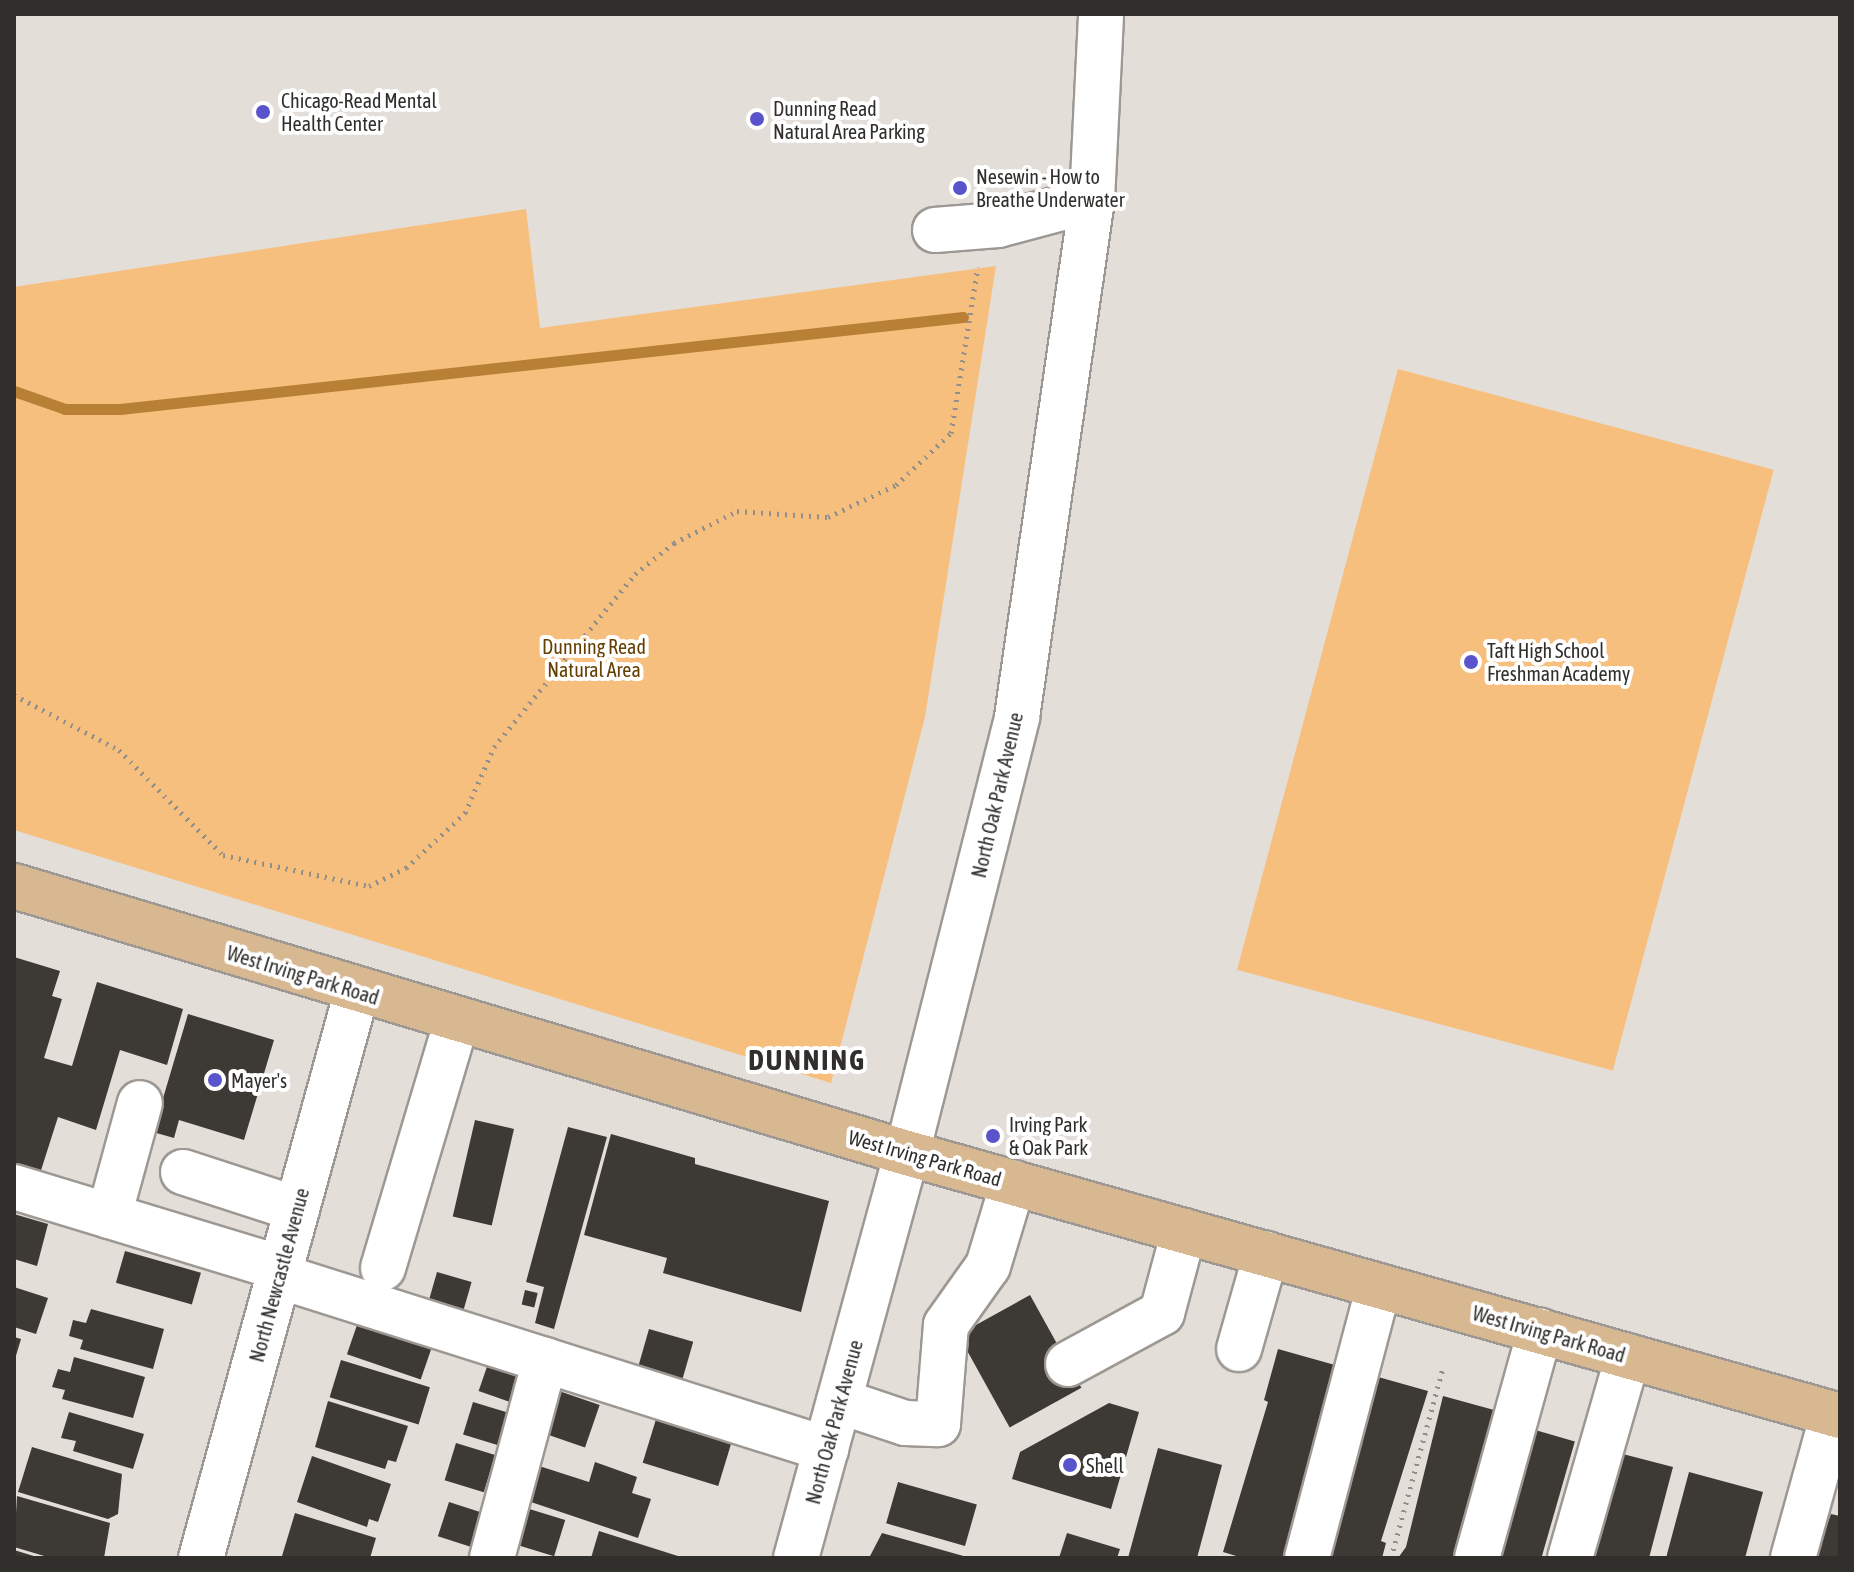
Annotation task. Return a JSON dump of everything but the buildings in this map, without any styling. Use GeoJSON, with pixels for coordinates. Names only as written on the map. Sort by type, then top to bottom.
{"type":"FeatureCollection","features":[{"type":"Feature","properties":{"kind":"main road","name":"West Irving Park Road"},"geometry":{"type":"LineString","coordinates":[[14,886],[907,1153],[1837,1415]]}},
{"type":"Feature","properties":{"kind":"street","name":"North Oak Park Avenue"},"geometry":{"type":"LineString","coordinates":[[796,1558],[907,1153],[1017,717],[1092,200],[1101,14]]}},
{"type":"Feature","properties":{"kind":"street"},"geometry":{"type":"LineString","coordinates":[[935,230],[983,226],[1092,200]]}},
{"type":"Feature","properties":{"kind":"street","name":"North Newcastle Avenue"},"geometry":{"type":"LineString","coordinates":[[201,1558],[357,991]]}},
{"type":"Feature","properties":{"kind":"street"},"geometry":{"type":"LineString","coordinates":[[383,1268],[457,1020]]}},
{"type":"Feature","properties":{"kind":"street"},"geometry":{"type":"LineString","coordinates":[[109,1216],[140,1103]]}},
{"type":"Feature","properties":{"kind":"street"},"geometry":{"type":"LineString","coordinates":[[183,1172],[297,1209]]}},
{"type":"Feature","properties":{"kind":"street"},"geometry":{"type":"LineString","coordinates":[[839,1401],[905,1423],[938,1424],[946,1325],[988,1266],[1013,1183]]}},
{"type":"Feature","properties":{"kind":"street"},"geometry":{"type":"LineString","coordinates":[[14,1187],[826,1449]]}},
{"type":"Feature","properties":{"kind":"street"},"geometry":{"type":"LineString","coordinates":[[1068,1364],[1162,1313],[1184,1231]]}},
{"type":"Feature","properties":{"kind":"street"},"geometry":{"type":"LineString","coordinates":[[1239,1349],[1266,1254]]}},
{"type":"Feature","properties":{"kind":"street"},"geometry":{"type":"LineString","coordinates":[[1307,1558],[1379,1286]]}},
{"type":"Feature","properties":{"kind":"street"},"geometry":{"type":"LineString","coordinates":[[1477,1558],[1540,1331]]}},
{"type":"Feature","properties":{"kind":"street"},"geometry":{"type":"LineString","coordinates":[[1570,1558],[1628,1356]]}},
{"type":"Feature","properties":{"kind":"street"},"geometry":{"type":"LineString","coordinates":[[492,1558],[545,1360]]}},
{"type":"Feature","properties":{"kind":"street"},"geometry":{"type":"LineString","coordinates":[[1793,1558],[1837,1415]]}},
{"type":"Feature","properties":{"kind":"path"},"geometry":{"type":"LineString","coordinates":[[14,695],[119,750],[223,855],[369,886],[406,868],[465,813],[494,747],[635,574],[674,543],[737,511],[828,517],[896,485],[951,433],[972,328],[983,226]]}},
{"type":"Feature","properties":{"kind":"path"},"geometry":{"type":"LineString","coordinates":[[1391,1558],[1443,1368]]}},
{"type":"Feature","properties":{"kind":"green space","name":"Dunning Read Natural Area"},"geometry":{"type":"Polygon","coordinates":[[[526,209],[540,328],[996,266],[925,717],[831,1083],[14,830],[14,287],[526,209]]]}},
{"type":"Feature","properties":{"kind":"green space"},"geometry":{"type":"Polygon","coordinates":[[[1398,369],[1774,470],[1613,1070],[1237,970],[1398,369]]]}},
{"type":"Feature","properties":{"kind":"waterway"},"geometry":{"type":"LineString","coordinates":[[14,391],[65,409],[120,409],[963,317]]}},
{"type":"Feature","properties":{"kind":"place","name":"Chicago-Read Mental Health Center"},"geometry":{"type":"Point","coordinates":[263,112]}},
{"type":"Feature","properties":{"kind":"place","name":"Dunning Read Natural Area Parking"},"geometry":{"type":"Point","coordinates":[757,119]}},
{"type":"Feature","properties":{"kind":"place","name":"Nesewin - How to Breathe Underwater"},"geometry":{"type":"Point","coordinates":[960,188]}},
{"type":"Feature","properties":{"kind":"place","name":"Taft High School Freshman Academy"},"geometry":{"type":"Point","coordinates":[1471,662]}},
{"type":"Feature","properties":{"kind":"place","name":"Mayer's"},"geometry":{"type":"Point","coordinates":[215,1080]}},
{"type":"Feature","properties":{"kind":"place","name":"Irving Park & Oak Park"},"geometry":{"type":"Point","coordinates":[993,1136]}},
{"type":"Feature","properties":{"kind":"place","name":"Shell"},"geometry":{"type":"Point","coordinates":[1070,1465]}},
{"type":"Feature","properties":{"kind":"district","name":"DUNNING"},"geometry":{"type":"Point","coordinates":[807,1060]}}]}
